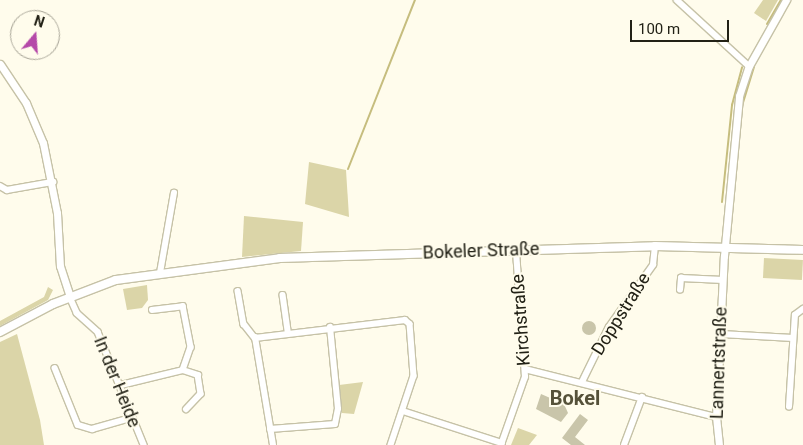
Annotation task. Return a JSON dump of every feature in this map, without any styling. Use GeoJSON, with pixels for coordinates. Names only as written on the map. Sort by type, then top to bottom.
{"type":"FeatureCollection","features":[{"type":"Feature","properties":{"kind":"main road","name":"Bokeler Straße"},"geometry":{"type":"LineString","coordinates":[[0,332],[70,297],[116,280],[280,258],[655,246],[724,246],[803,250]]}},
{"type":"Feature","properties":{"kind":"street"},"geometry":{"type":"LineString","coordinates":[[678,0],[750,66]]}},
{"type":"Feature","properties":{"kind":"street","name":"Lannertstraße"},"geometry":{"type":"LineString","coordinates":[[719,445],[716,417],[722,280],[738,96],[750,66],[786,0]]}},
{"type":"Feature","properties":{"kind":"street"},"geometry":{"type":"LineString","coordinates":[[0,64],[26,103],[43,143],[53,182],[60,266],[70,297]]}},
{"type":"Feature","properties":{"kind":"street"},"geometry":{"type":"LineString","coordinates":[[0,186],[7,190],[53,182]]}},
{"type":"Feature","properties":{"kind":"street"},"geometry":{"type":"LineString","coordinates":[[160,273],[174,193]]}},
{"type":"Feature","properties":{"kind":"street","name":"Doppstraße"},"geometry":{"type":"LineString","coordinates":[[582,382],[608,328],[652,264],[655,246]]}},
{"type":"Feature","properties":{"kind":"street","name":"Kirchstraße"},"geometry":{"type":"LineString","coordinates":[[502,444],[525,369],[516,250]]}},
{"type":"Feature","properties":{"kind":"street"},"geometry":{"type":"LineString","coordinates":[[680,290],[681,278],[722,280]]}},
{"type":"Feature","properties":{"kind":"street"},"geometry":{"type":"LineString","coordinates":[[238,291],[244,324],[255,338],[272,445]]}},
{"type":"Feature","properties":{"kind":"street"},"geometry":{"type":"LineString","coordinates":[[283,294],[288,332]]}},
{"type":"Feature","properties":{"kind":"street","name":"In der Heide"},"geometry":{"type":"LineString","coordinates":[[70,297],[77,313],[98,332],[121,385],[131,418],[144,445]]}},
{"type":"Feature","properties":{"kind":"street"},"geometry":{"type":"LineString","coordinates":[[152,310],[183,306],[191,347],[183,370]]}},
{"type":"Feature","properties":{"kind":"street"},"geometry":{"type":"LineString","coordinates":[[789,407],[795,314],[803,309]]}},
{"type":"Feature","properties":{"kind":"street"},"geometry":{"type":"LineString","coordinates":[[255,338],[288,332],[404,320],[410,324],[414,376],[391,445]]}},
{"type":"Feature","properties":{"kind":"street"},"geometry":{"type":"LineString","coordinates":[[270,430],[335,424],[338,409],[330,328]]}},
{"type":"Feature","properties":{"kind":"street"},"geometry":{"type":"LineString","coordinates":[[721,334],[794,338]]}},
{"type":"Feature","properties":{"kind":"street"},"geometry":{"type":"LineString","coordinates":[[55,368],[78,425],[92,429],[131,418]]}},
{"type":"Feature","properties":{"kind":"street"},"geometry":{"type":"LineString","coordinates":[[525,369],[716,417]]}},
{"type":"Feature","properties":{"kind":"street"},"geometry":{"type":"LineString","coordinates":[[121,385],[183,370],[198,375],[201,394],[187,410]]}},
{"type":"Feature","properties":{"kind":"street"},"geometry":{"type":"LineString","coordinates":[[624,445],[642,397]]}},
{"type":"Feature","properties":{"kind":"street"},"geometry":{"type":"LineString","coordinates":[[403,411],[502,444]]}},
{"type":"Feature","properties":{"kind":"shaded area"},"geometry":{"type":"Polygon","coordinates":[[[763,0],[778,0],[766,21],[754,13],[763,0]]]}},
{"type":"Feature","properties":{"kind":"shaded area"},"geometry":{"type":"Polygon","coordinates":[[[309,162],[346,170],[349,217],[305,204],[309,162]]]}},
{"type":"Feature","properties":{"kind":"shaded area"},"geometry":{"type":"Polygon","coordinates":[[[244,216],[303,222],[301,251],[242,257],[244,216]]]}},
{"type":"Feature","properties":{"kind":"shaded area"},"geometry":{"type":"Polygon","coordinates":[[[764,258],[803,260],[802,280],[763,278],[764,258]]]}},
{"type":"Feature","properties":{"kind":"shaded area"},"geometry":{"type":"Polygon","coordinates":[[[147,285],[148,300],[142,308],[127,310],[123,289],[147,285]]]}},
{"type":"Feature","properties":{"kind":"shaded area"},"geometry":{"type":"Polygon","coordinates":[[[48,287],[53,290],[48,300],[0,326],[0,321],[44,297],[48,287]]]}},
{"type":"Feature","properties":{"kind":"shaded area"},"geometry":{"type":"Polygon","coordinates":[[[17,334],[40,420],[44,445],[0,445],[0,342],[17,334]]]}},
{"type":"Feature","properties":{"kind":"shaded area"},"geometry":{"type":"Polygon","coordinates":[[[363,382],[354,414],[342,413],[339,385],[363,382]]]}},
{"type":"Feature","properties":{"kind":"shaded area"},"geometry":{"type":"Polygon","coordinates":[[[518,428],[537,435],[529,445],[511,445],[518,428]]]}},
{"type":"Feature","properties":{"kind":"building"},"geometry":{"type":"Polygon","coordinates":[[[589,321],[594,323],[596,328],[594,333],[589,335],[584,333],[582,328],[584,323],[589,321]]]}},
{"type":"Feature","properties":{"kind":"building"},"geometry":{"type":"Polygon","coordinates":[[[541,394],[564,404],[568,413],[561,422],[536,409],[541,394]]]}},
{"type":"Feature","properties":{"kind":"building"},"geometry":{"type":"Polygon","coordinates":[[[580,414],[588,420],[575,437],[585,445],[571,445],[562,438],[580,414]]]}},
{"type":"Feature","properties":{"kind":"waterway"},"geometry":{"type":"LineString","coordinates":[[348,169],[415,0]]}},
{"type":"Feature","properties":{"kind":"waterway"},"geometry":{"type":"LineString","coordinates":[[767,24],[781,0]]}},
{"type":"Feature","properties":{"kind":"waterway"},"geometry":{"type":"LineString","coordinates":[[722,202],[732,105],[742,67]]}},
{"type":"Feature","properties":{"kind":"waterway"},"geometry":{"type":"LineString","coordinates":[[734,187],[742,106],[754,67]]}},
{"type":"Feature","properties":{"kind":"district","name":"Bokel"},"geometry":{"type":"Point","coordinates":[575,398]}}]}
